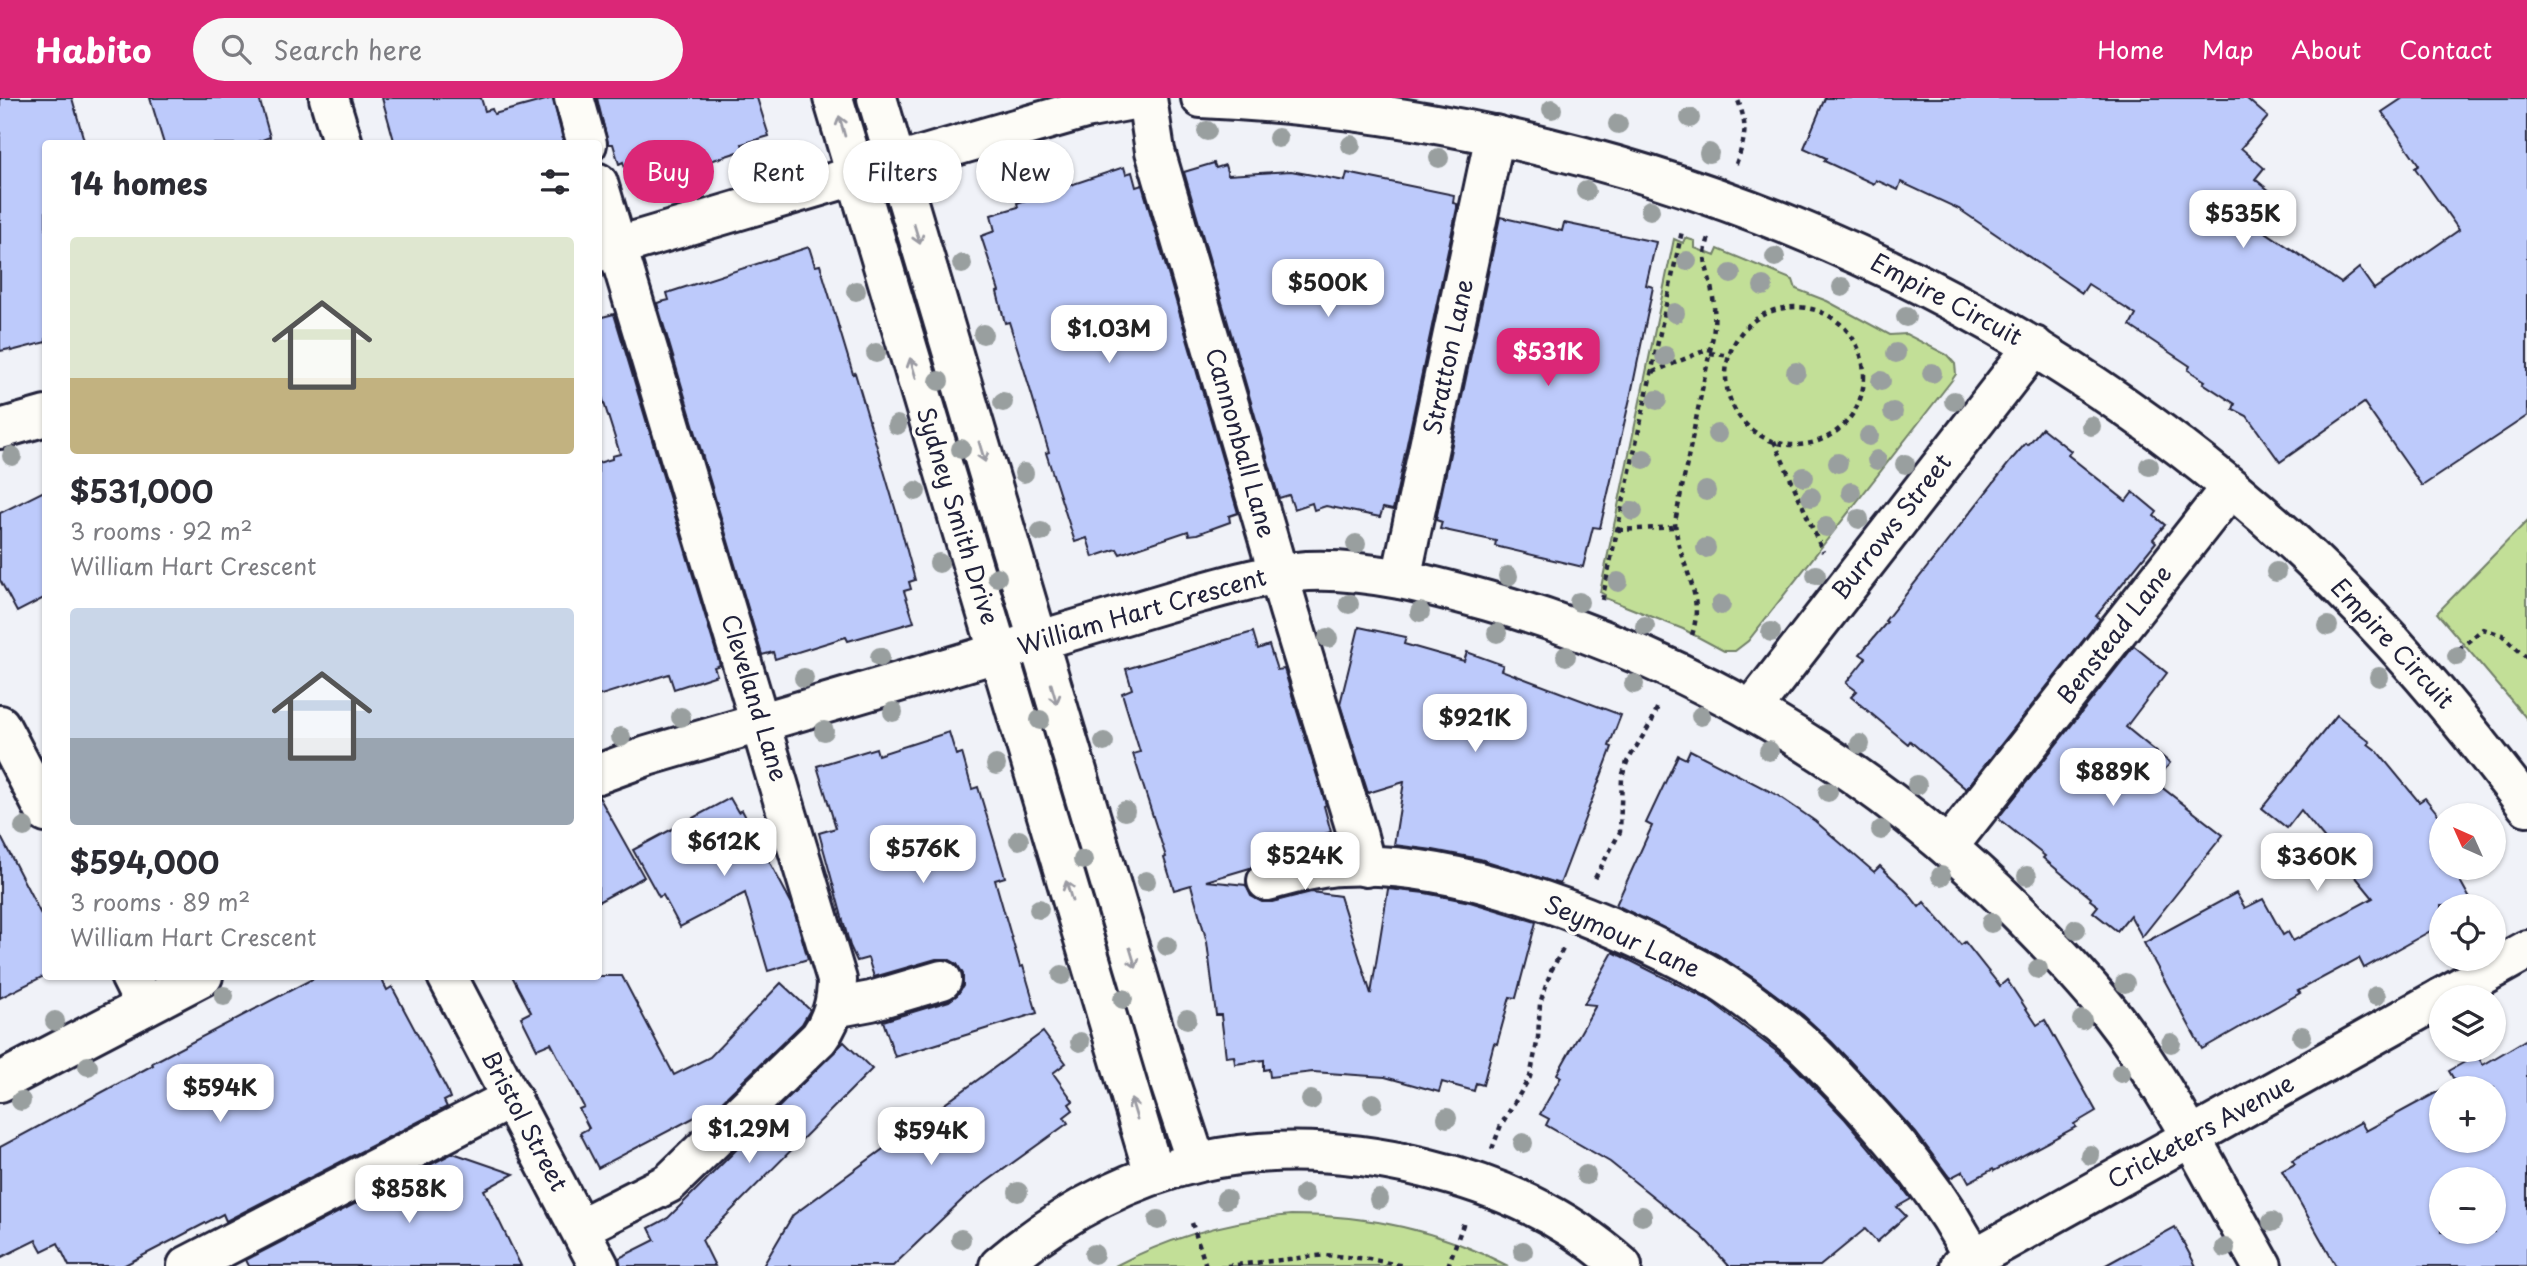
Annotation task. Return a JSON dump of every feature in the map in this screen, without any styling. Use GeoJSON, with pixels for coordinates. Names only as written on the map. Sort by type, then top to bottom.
{"type":"FeatureCollection","features":[{"type":"Feature","properties":{"kind":"street"},"geometry":{"type":"LineString","coordinates":[[329,98],[342,140]]}},
{"type":"Feature","properties":{"kind":"street"},"geometry":{"type":"LineString","coordinates":[[574,98],[586,140]]}},
{"type":"Feature","properties":{"kind":"street","name":"Sydney Smith Drive"},"geometry":{"type":"LineString","coordinates":[[833,98],[846,140]]}},
{"type":"Feature","properties":{"kind":"street","name":"Sydney Smith Drive"},"geometry":{"type":"LineString","coordinates":[[877,98],[890,140]]}},
{"type":"Feature","properties":{"kind":"street"},"geometry":{"type":"LineString","coordinates":[[962,144],[1085,109],[1145,98]]}},
{"type":"Feature","properties":{"kind":"street","name":"Cannonball Lane"},"geometry":{"type":"LineString","coordinates":[[1145,98],[1155,152],[1366,867]]}},
{"type":"Feature","properties":{"kind":"street","name":"Empire Circuit"},"geometry":{"type":"LineString","coordinates":[[1201,98],[1331,107],[1495,135],[1609,162],[1803,230],[1963,307],[2034,346],[2131,411],[2230,488],[2306,553],[2400,649],[2462,722],[2527,806]]}},
{"type":"Feature","properties":{"kind":"street","name":"Stratton Lane"},"geometry":{"type":"LineString","coordinates":[[1401,579],[1495,135]]}},
{"type":"Feature","properties":{"kind":"street"},"geometry":{"type":"LineString","coordinates":[[608,250],[843,179]]}},
{"type":"Feature","properties":{"kind":"street","name":"Sydney Smith Drive"},"geometry":{"type":"LineString","coordinates":[[864,203],[1154,1174]]}},
{"type":"Feature","properties":{"kind":"street","name":"Sydney Smith Drive"},"geometry":{"type":"LineString","coordinates":[[909,203],[1167,1074],[1196,1162]]}},
{"type":"Feature","properties":{"kind":"street","name":"Cleveland Lane"},"geometry":{"type":"LineString","coordinates":[[580,1228],[654,1192],[681,1173],[819,1038],[834,1008],[837,979],[762,724],[608,250],[602,210]]}},
{"type":"Feature","properties":{"kind":"street","name":"Burrows Street"},"geometry":{"type":"LineString","coordinates":[[1752,709],[2034,346]]}},
{"type":"Feature","properties":{"kind":"street"},"geometry":{"type":"LineString","coordinates":[[0,429],[42,416]]}},
{"type":"Feature","properties":{"kind":"street","name":"Benstead Lane"},"geometry":{"type":"LineString","coordinates":[[1948,847],[2230,488]]}},
{"type":"Feature","properties":{"kind":"street","name":"William Hart Crescent"},"geometry":{"type":"LineString","coordinates":[[602,773],[998,652],[1237,582],[1279,574],[1334,572],[1401,579],[1516,609],[1616,643],[1752,709],[1878,791],[1978,873],[2061,955],[2107,1009],[2143,1058],[2262,1266]]}},
{"type":"Feature","properties":{"kind":"street"},"geometry":{"type":"LineString","coordinates":[[0,725],[42,805]]}},
{"type":"Feature","properties":{"kind":"street","name":"Seymour Lane"},"geometry":{"type":"LineString","coordinates":[[1267,881],[1325,867],[1366,867],[1430,873],[1492,886],[1580,914],[1695,967],[1791,1034],[1871,1114],[1937,1197],[1970,1263]]}},
{"type":"Feature","properties":{"kind":"street","name":"Cricketers Avenue"},"geometry":{"type":"LineString","coordinates":[[2464,985],[2527,950]]}},
{"type":"Feature","properties":{"kind":"street"},"geometry":{"type":"LineString","coordinates":[[0,1082],[138,991],[186,980]]}},
{"type":"Feature","properties":{"kind":"street","name":"Bristol Street"},"geometry":{"type":"LineString","coordinates":[[449,980],[599,1266]]}},
{"type":"Feature","properties":{"kind":"street"},"geometry":{"type":"LineString","coordinates":[[834,1008],[871,1001],[942,980]]}},
{"type":"Feature","properties":{"kind":"street","name":"Cricketers Avenue"},"geometry":{"type":"LineString","coordinates":[[1970,1263],[2429,1005]]}},
{"type":"Feature","properties":{"kind":"street"},"geometry":{"type":"LineString","coordinates":[[187,1266],[512,1098]]}},
{"type":"Feature","properties":{"kind":"street"},"geometry":{"type":"LineString","coordinates":[[999,1266],[1059,1221],[1127,1185],[1154,1174],[1196,1162],[1258,1152],[1307,1150],[1395,1160],[1454,1175],[1517,1197],[1548,1212],[1586,1236],[1622,1266]]}},
{"type":"Feature","properties":{"kind":"path"},"geometry":{"type":"LineString","coordinates":[[1690,640],[1697,618],[1697,603],[1677,543],[1675,527],[1682,482],[1711,350],[1715,316],[1712,290],[1704,265],[1705,248],[1746,131],[1737,98]]}},
{"type":"Feature","properties":{"kind":"path"},"geometry":{"type":"LineString","coordinates":[[1602,602],[1682,231]]}},
{"type":"Feature","properties":{"kind":"path"},"geometry":{"type":"LineString","coordinates":[[1788,307],[1812,309],[1834,319],[1851,335],[1861,357],[1864,381],[1858,404],[1844,424],[1827,437],[1807,444],[1785,444],[1764,438],[1747,426],[1734,408],[1727,387],[1730,356],[1733,345],[1746,327],[1765,313],[1788,307]]}},
{"type":"Feature","properties":{"kind":"path"},"geometry":{"type":"LineString","coordinates":[[1652,372],[1711,350],[1730,356]]}},
{"type":"Feature","properties":{"kind":"path"},"geometry":{"type":"LineString","coordinates":[[1774,441],[1823,552]]}},
{"type":"Feature","properties":{"kind":"path"},"geometry":{"type":"LineString","coordinates":[[1618,530],[1675,527]]}},
{"type":"Feature","properties":{"kind":"path"},"geometry":{"type":"LineString","coordinates":[[2459,649],[2483,629],[2502,635],[2527,658]]}},
{"type":"Feature","properties":{"kind":"path"},"geometry":{"type":"LineString","coordinates":[[1590,886],[1607,860],[1620,832],[1622,777],[1627,762],[1652,721],[1661,700]]}},
{"type":"Feature","properties":{"kind":"path"},"geometry":{"type":"LineString","coordinates":[[1494,1144],[1501,1125],[1530,1077],[1538,1038],[1540,1003],[1551,971],[1569,939]]}},
{"type":"Feature","properties":{"kind":"path"},"geometry":{"type":"LineString","coordinates":[[1448,1266],[1469,1209]]}},
{"type":"Feature","properties":{"kind":"path"},"geometry":{"type":"LineString","coordinates":[[1192,1223],[1206,1266]]}},
{"type":"Feature","properties":{"kind":"path"},"geometry":{"type":"LineString","coordinates":[[1227,1266],[1325,1255],[1405,1266]]}},
{"type":"Feature","properties":{"kind":"green space"},"geometry":{"type":"Polygon","coordinates":[[[1685,238],[1695,241],[1695,248],[1715,256],[1718,249],[1793,280],[1796,289],[1827,301],[1890,335],[1906,334],[1947,355],[1955,364],[1956,374],[1952,380],[1748,641],[1735,651],[1724,651],[1683,629],[1605,598],[1600,592],[1674,239],[1683,243],[1685,238]]]}},
{"type":"Feature","properties":{"kind":"green space"},"geometry":{"type":"Polygon","coordinates":[[[2527,521],[2527,719],[2437,613],[2527,521]]]}},
{"type":"Feature","properties":{"kind":"green space"},"geometry":{"type":"Polygon","coordinates":[[[1291,1215],[1348,1218],[1403,1227],[1456,1243],[1508,1266],[1115,1266],[1179,1238],[1245,1221],[1291,1215]]]}},
{"type":"Feature","properties":{"kind":"building"},"geometry":{"type":"Polygon","coordinates":[[[0,98],[72,98],[84,140],[42,140],[42,343],[0,351],[0,98]]]}},
{"type":"Feature","properties":{"kind":"building"},"geometry":{"type":"Polygon","coordinates":[[[150,98],[259,98],[270,137],[262,140],[163,140],[150,98]]]}},
{"type":"Feature","properties":{"kind":"building"},"geometry":{"type":"Polygon","coordinates":[[[382,98],[481,98],[485,111],[492,109],[494,114],[553,98],[563,140],[394,140],[382,98]]]}},
{"type":"Feature","properties":{"kind":"building"},"geometry":{"type":"Polygon","coordinates":[[[597,98],[757,98],[769,136],[756,140],[728,140],[728,155],[714,160],[714,140],[623,140],[623,162],[619,164],[613,144],[608,144],[597,98]]]}},
{"type":"Feature","properties":{"kind":"building"},"geometry":{"type":"Polygon","coordinates":[[[1825,98],[2246,98],[2268,117],[2241,148],[2264,168],[2255,179],[2271,192],[2248,220],[2341,283],[2359,268],[2374,289],[2459,230],[2415,168],[2419,165],[2382,112],[2403,98],[2527,98],[2527,416],[2422,486],[2364,403],[2280,462],[2247,416],[2233,409],[2235,404],[2203,383],[2205,381],[2188,370],[2190,366],[2130,326],[2136,315],[2088,284],[2082,293],[1959,209],[1901,182],[1898,190],[1876,180],[1874,184],[1824,161],[1826,158],[1804,148],[1825,98]]]}},
{"type":"Feature","properties":{"kind":"building"},"geometry":{"type":"Polygon","coordinates":[[[1214,163],[1216,168],[1225,165],[1228,175],[1291,171],[1345,181],[1347,173],[1454,195],[1453,203],[1457,204],[1457,208],[1393,510],[1383,508],[1380,517],[1326,506],[1314,510],[1312,503],[1294,509],[1289,495],[1279,498],[1184,172],[1214,163]]]}},
{"type":"Feature","properties":{"kind":"building"},"geometry":{"type":"Polygon","coordinates":[[[1124,167],[1126,174],[1132,172],[1136,187],[1142,185],[1238,513],[1229,516],[1230,522],[1197,534],[1189,535],[1188,531],[1120,554],[1117,549],[1093,557],[1087,538],[1075,542],[1046,453],[1049,452],[1009,322],[1005,323],[997,292],[999,291],[981,236],[995,231],[991,215],[1018,207],[1017,203],[1074,203],[1074,184],[1124,167]]]}},
{"type":"Feature","properties":{"kind":"building"},"geometry":{"type":"Polygon","coordinates":[[[1500,217],[1562,231],[1564,223],[1656,242],[1646,285],[1653,287],[1631,394],[1600,528],[1593,527],[1583,567],[1495,546],[1496,541],[1440,529],[1442,522],[1436,520],[1500,217]]]}},
{"type":"Feature","properties":{"kind":"building"},"geometry":{"type":"Polygon","coordinates":[[[809,247],[815,266],[820,265],[898,518],[915,580],[909,582],[911,589],[904,591],[914,622],[848,641],[846,637],[775,659],[773,652],[762,655],[657,303],[669,300],[667,293],[809,247]]]}},
{"type":"Feature","properties":{"kind":"building"},"geometry":{"type":"Polygon","coordinates":[[[614,314],[720,665],[714,667],[717,675],[674,689],[669,674],[602,695],[602,462],[620,454],[602,397],[602,317],[614,314]]]}},
{"type":"Feature","properties":{"kind":"building"},"geometry":{"type":"Polygon","coordinates":[[[2042,428],[2071,451],[2068,455],[2126,501],[2133,492],[2157,512],[2154,516],[2165,525],[2153,539],[2156,542],[2096,616],[2100,619],[1966,789],[1910,741],[1908,744],[1851,697],[1857,691],[1846,683],[1866,658],[1860,654],[1887,622],[1885,621],[2013,458],[2042,428]]]}},
{"type":"Feature","properties":{"kind":"building"},"geometry":{"type":"Polygon","coordinates":[[[42,492],[42,599],[17,612],[0,580],[0,513],[42,492]]]}},
{"type":"Feature","properties":{"kind":"building"},"geometry":{"type":"Polygon","coordinates":[[[1359,627],[1406,637],[1404,644],[1464,661],[1467,652],[1503,665],[1501,670],[1621,715],[1609,746],[1612,747],[1560,884],[1480,859],[1394,845],[1404,782],[1368,793],[1340,704],[1359,627]]]}},
{"type":"Feature","properties":{"kind":"building"},"geometry":{"type":"Polygon","coordinates":[[[1253,632],[1258,649],[1269,645],[1277,670],[1284,669],[1326,805],[1324,806],[1331,832],[1321,835],[1325,845],[1262,860],[1250,868],[1206,881],[1246,885],[1251,896],[1262,902],[1311,892],[1340,896],[1371,994],[1388,889],[1470,902],[1536,922],[1516,998],[1510,997],[1483,1085],[1476,1083],[1474,1091],[1442,1082],[1439,1092],[1385,1077],[1313,1072],[1270,1077],[1269,1069],[1264,1070],[1264,1060],[1235,1064],[1234,1056],[1226,1057],[1221,1015],[1216,1015],[1207,942],[1191,885],[1174,890],[1133,754],[1140,752],[1122,693],[1132,689],[1126,669],[1253,632]]]}},
{"type":"Feature","properties":{"kind":"building"},"geometry":{"type":"Polygon","coordinates":[[[2134,646],[2167,673],[2126,727],[2170,763],[2155,782],[2223,835],[2142,937],[2130,915],[2117,931],[2093,912],[2098,906],[2091,898],[1999,817],[2134,646]]]}},
{"type":"Feature","properties":{"kind":"building"},"geometry":{"type":"Polygon","coordinates":[[[2337,715],[2370,742],[2368,744],[2377,751],[2419,802],[2425,798],[2429,803],[2429,880],[2460,880],[2467,894],[2429,894],[2429,932],[2364,968],[2359,958],[2202,1049],[2144,943],[2236,893],[2245,908],[2263,899],[2283,935],[2288,932],[2293,941],[2373,898],[2301,810],[2287,828],[2262,808],[2337,715]]]}},
{"type":"Feature","properties":{"kind":"building"},"geometry":{"type":"Polygon","coordinates":[[[949,732],[956,755],[962,753],[972,789],[978,787],[1005,877],[995,880],[1020,967],[1023,966],[1037,1013],[895,1057],[883,1021],[949,1001],[963,986],[963,974],[957,964],[948,959],[936,959],[874,977],[868,958],[857,961],[850,946],[819,833],[836,828],[817,766],[876,748],[878,755],[949,732]]]}},
{"type":"Feature","properties":{"kind":"building"},"geometry":{"type":"Polygon","coordinates":[[[1690,750],[1777,795],[1815,821],[1874,872],[1880,866],[1919,907],[1924,902],[1961,945],[1965,942],[2000,986],[2007,980],[2037,1025],[2045,1020],[2096,1111],[2074,1124],[2076,1127],[1994,1171],[1993,1169],[1969,1182],[1963,1171],[1950,1178],[1916,1133],[1832,1042],[1803,1015],[1717,954],[1616,905],[1652,826],[1646,823],[1678,755],[1686,759],[1690,750]]]}},
{"type":"Feature","properties":{"kind":"building"},"geometry":{"type":"Polygon","coordinates":[[[730,798],[738,812],[742,810],[792,904],[808,959],[768,971],[745,893],[680,927],[663,895],[659,897],[633,850],[730,798]]]}},
{"type":"Feature","properties":{"kind":"building"},"geometry":{"type":"Polygon","coordinates":[[[602,802],[644,877],[602,900],[602,802]]]}},
{"type":"Feature","properties":{"kind":"building"},"geometry":{"type":"Polygon","coordinates":[[[0,835],[42,916],[42,977],[0,998],[0,835]]]}},
{"type":"Feature","properties":{"kind":"building"},"geometry":{"type":"Polygon","coordinates":[[[1613,952],[1707,999],[1788,1060],[1845,1119],[1899,1183],[1911,1199],[1897,1207],[1906,1216],[1877,1242],[1865,1229],[1820,1266],[1729,1266],[1701,1235],[1610,1162],[1546,1125],[1549,1119],[1540,1114],[1561,1077],[1557,1074],[1596,1005],[1584,1004],[1613,952]]]}},
{"type":"Feature","properties":{"kind":"building"},"geometry":{"type":"Polygon","coordinates":[[[602,976],[622,976],[674,1075],[710,1057],[781,983],[810,1010],[802,1024],[712,1111],[697,1119],[695,1117],[598,1168],[580,1133],[589,1128],[579,1109],[584,1107],[551,1043],[537,1049],[521,1017],[531,1012],[514,980],[602,980],[602,976]]]}},
{"type":"Feature","properties":{"kind":"building"},"geometry":{"type":"Polygon","coordinates":[[[310,980],[382,980],[387,990],[392,987],[450,1098],[444,1101],[447,1107],[226,1221],[223,1214],[123,1266],[69,1266],[58,1243],[42,1251],[36,1240],[0,1258],[0,1147],[153,1065],[152,1063],[310,980]]]}},
{"type":"Feature","properties":{"kind":"building"},"geometry":{"type":"Polygon","coordinates":[[[1043,1032],[1066,1063],[1053,1073],[1073,1101],[1069,1104],[1073,1110],[1064,1117],[1068,1123],[964,1198],[893,1266],[763,1266],[793,1215],[1043,1032]]]}},
{"type":"Feature","properties":{"kind":"building"},"geometry":{"type":"Polygon","coordinates":[[[2527,1039],[2527,1266],[2336,1266],[2282,1171],[2295,1164],[2292,1160],[2361,1122],[2366,1131],[2429,1097],[2429,1153],[2506,1153],[2506,1076],[2452,1076],[2449,1071],[2465,1062],[2481,1062],[2483,1065],[2488,1062],[2506,1062],[2506,1051],[2527,1039]]]}},
{"type":"Feature","properties":{"kind":"building"},"geometry":{"type":"Polygon","coordinates":[[[844,1042],[872,1069],[702,1240],[715,1266],[621,1266],[619,1258],[655,1240],[649,1228],[668,1218],[844,1042]]]}},
{"type":"Feature","properties":{"kind":"building"},"geometry":{"type":"Polygon","coordinates":[[[453,1153],[514,1174],[484,1190],[521,1266],[249,1266],[246,1260],[453,1153]]]}},
{"type":"Feature","properties":{"kind":"building"},"geometry":{"type":"Polygon","coordinates":[[[2175,1227],[2196,1266],[2104,1266],[2175,1227]]]}}]}
